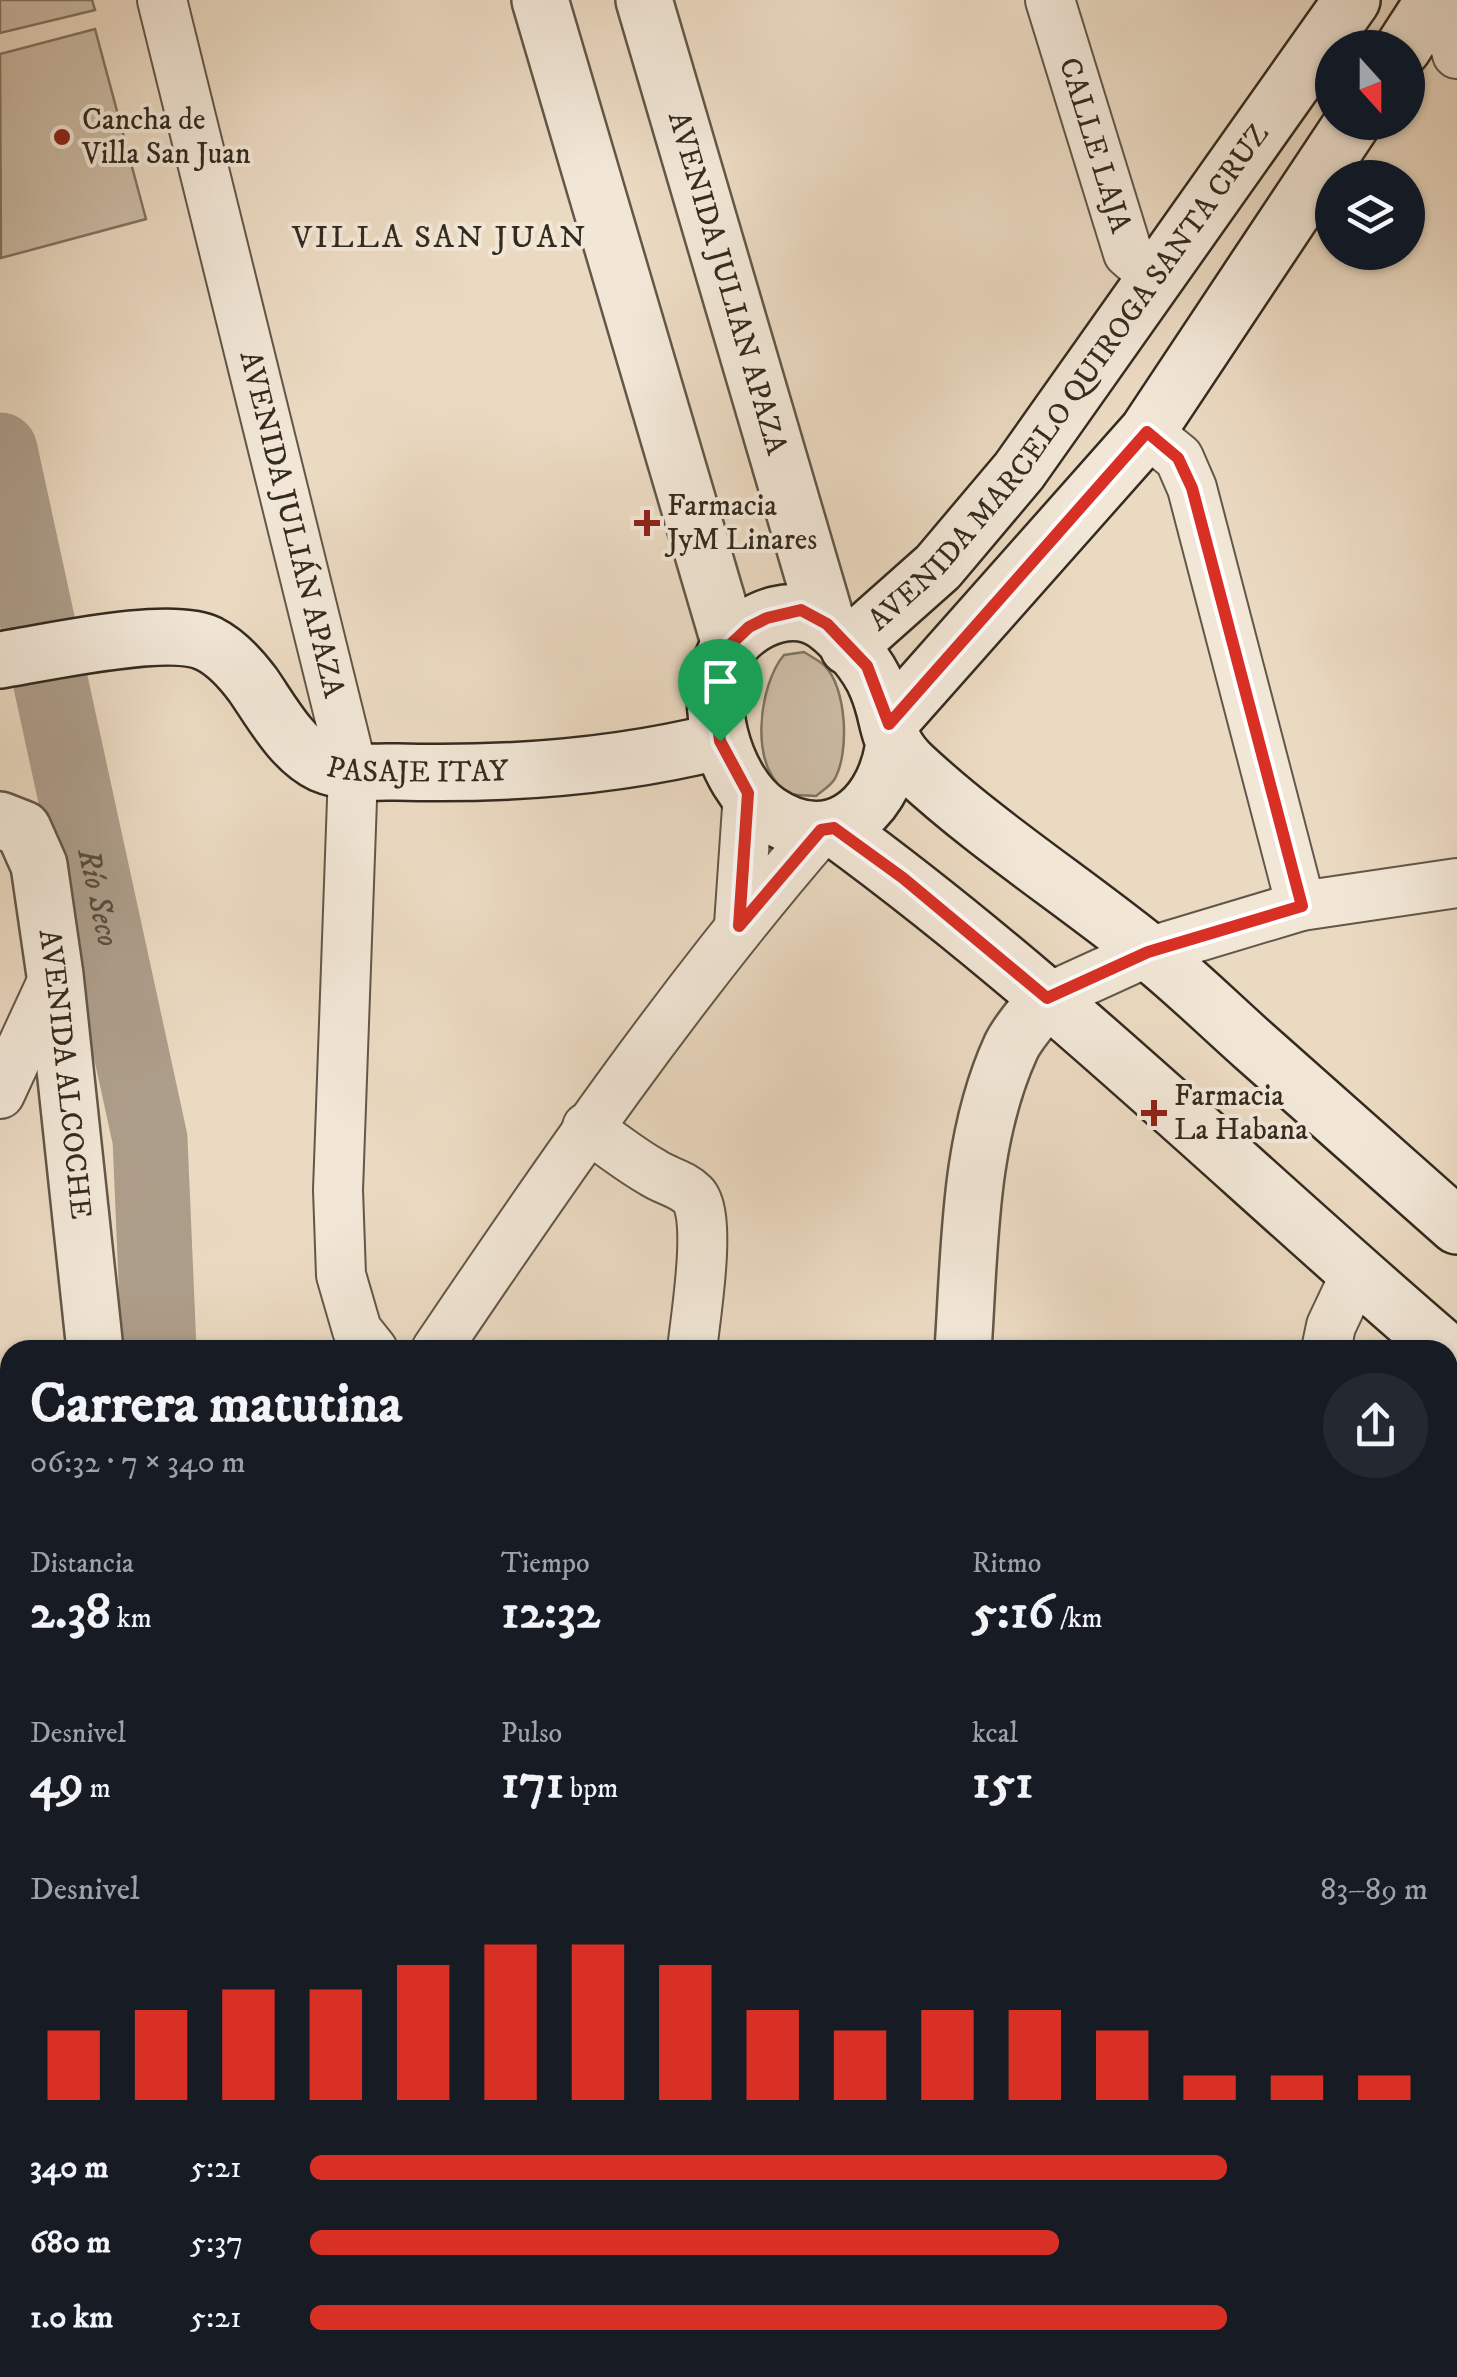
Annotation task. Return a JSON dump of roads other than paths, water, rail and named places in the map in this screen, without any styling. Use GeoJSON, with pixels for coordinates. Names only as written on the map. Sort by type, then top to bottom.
{"type":"FeatureCollection","features":[{"type":"Feature","properties":{"kind":"main road"},"geometry":{"type":"LineString","coordinates":[[540,0],[730,645],[714,691],[720,741],[748,793],[776,817],[828,829],[903,878],[1047,998],[1433,1340]]}},
{"type":"Feature","properties":{"kind":"main road","name":"AVENIDA JULIAN APAZA"},"geometry":{"type":"LineString","coordinates":[[644,0],[837,635]]}},
{"type":"Feature","properties":{"kind":"main road","name":"AVENIDA MARCELO QUIROGA SANTA CRUZ"},"geometry":{"type":"LineString","coordinates":[[730,645],[749,627],[801,610],[837,635],[938,567],[1008,485],[1352,0]]}},
{"type":"Feature","properties":{"kind":"main road"},"geometry":{"type":"LineString","coordinates":[[1414,30],[1434,0]]}},
{"type":"Feature","properties":{"kind":"main road"},"geometry":{"type":"LineString","coordinates":[[891,736],[1147,432],[1341,140]]}},
{"type":"Feature","properties":{"kind":"main road","name":"PASAJE ITAY"},"geometry":{"type":"LineString","coordinates":[[0,660],[170,635],[207,642],[231,658],[295,742],[321,764],[352,772],[449,774],[613,762],[720,741]]}},
{"type":"Feature","properties":{"kind":"main road"},"geometry":{"type":"LineString","coordinates":[[828,829],[866,807],[882,790],[889,774],[891,736],[867,666],[837,635]]}},
{"type":"Feature","properties":{"kind":"main road"},"geometry":{"type":"LineString","coordinates":[[891,736],[938,790],[1148,952],[1457,1226]]}},
{"type":"Feature","properties":{"kind":"main road","name":"AVENIDA ALCOCHE"},"geometry":{"type":"LineString","coordinates":[[0,820],[23,829],[38,865],[54,975],[94,1340]]}},
{"type":"Feature","properties":{"kind":"main road"},"geometry":{"type":"LineString","coordinates":[[964,1340],[974,1179],[990,1108],[1012,1044],[1047,998]]}},
{"type":"Feature","properties":{"kind":"street","name":"AVENIDA JULIÁN APAZA"},"geometry":{"type":"LineString","coordinates":[[162,0],[352,772],[340,1242],[341,1276],[357,1330],[364,1340]]}},
{"type":"Feature","properties":{"kind":"street","name":"CALLE LAJA"},"geometry":{"type":"LineString","coordinates":[[1050,0],[1128,253],[1157,278]]}},
{"type":"Feature","properties":{"kind":"street"},"geometry":{"type":"LineString","coordinates":[[1442,0],[1457,54]]}},
{"type":"Feature","properties":{"kind":"street"},"geometry":{"type":"LineString","coordinates":[[1147,432],[1178,458],[1192,488],[1302,906]]}},
{"type":"Feature","properties":{"kind":"street"},"geometry":{"type":"LineString","coordinates":[[739,926],[748,793]]}},
{"type":"Feature","properties":{"kind":"street"},"geometry":{"type":"LineString","coordinates":[[443,1340],[586,1128],[739,926],[828,829]]}},
{"type":"Feature","properties":{"kind":"street"},"geometry":{"type":"LineString","coordinates":[[1047,998],[1148,952],[1302,906],[1457,883]]}},
{"type":"Feature","properties":{"kind":"street"},"geometry":{"type":"LineString","coordinates":[[0,1094],[54,975]]}},
{"type":"Feature","properties":{"kind":"street"},"geometry":{"type":"LineString","coordinates":[[586,1128],[655,1175],[696,1197],[702,1210],[702,1230],[693,1340]]}},
{"type":"Feature","properties":{"kind":"street"},"geometry":{"type":"LineString","coordinates":[[1328,1340],[1356,1273]]}},
{"type":"Feature","properties":{"kind":"waterway","name":"Río Seco"},"geometry":{"type":"LineString","coordinates":[[0,450],[150,1139],[159,1340]]}},
{"type":"Feature","properties":{"kind":"place","name":"Cancha de Villa San Juan"},"geometry":{"type":"Point","coordinates":[62,137]}},
{"type":"Feature","properties":{"kind":"place","name":"Farmacia JyM Linares"},"geometry":{"type":"Point","coordinates":[647,523]}},
{"type":"Feature","properties":{"kind":"place","name":"Farmacia La Habana"},"geometry":{"type":"Point","coordinates":[1154,1113]}},
{"type":"Feature","properties":{"kind":"district","name":"VILLA SAN JUAN"},"geometry":{"type":"Point","coordinates":[440,238]}}]}
